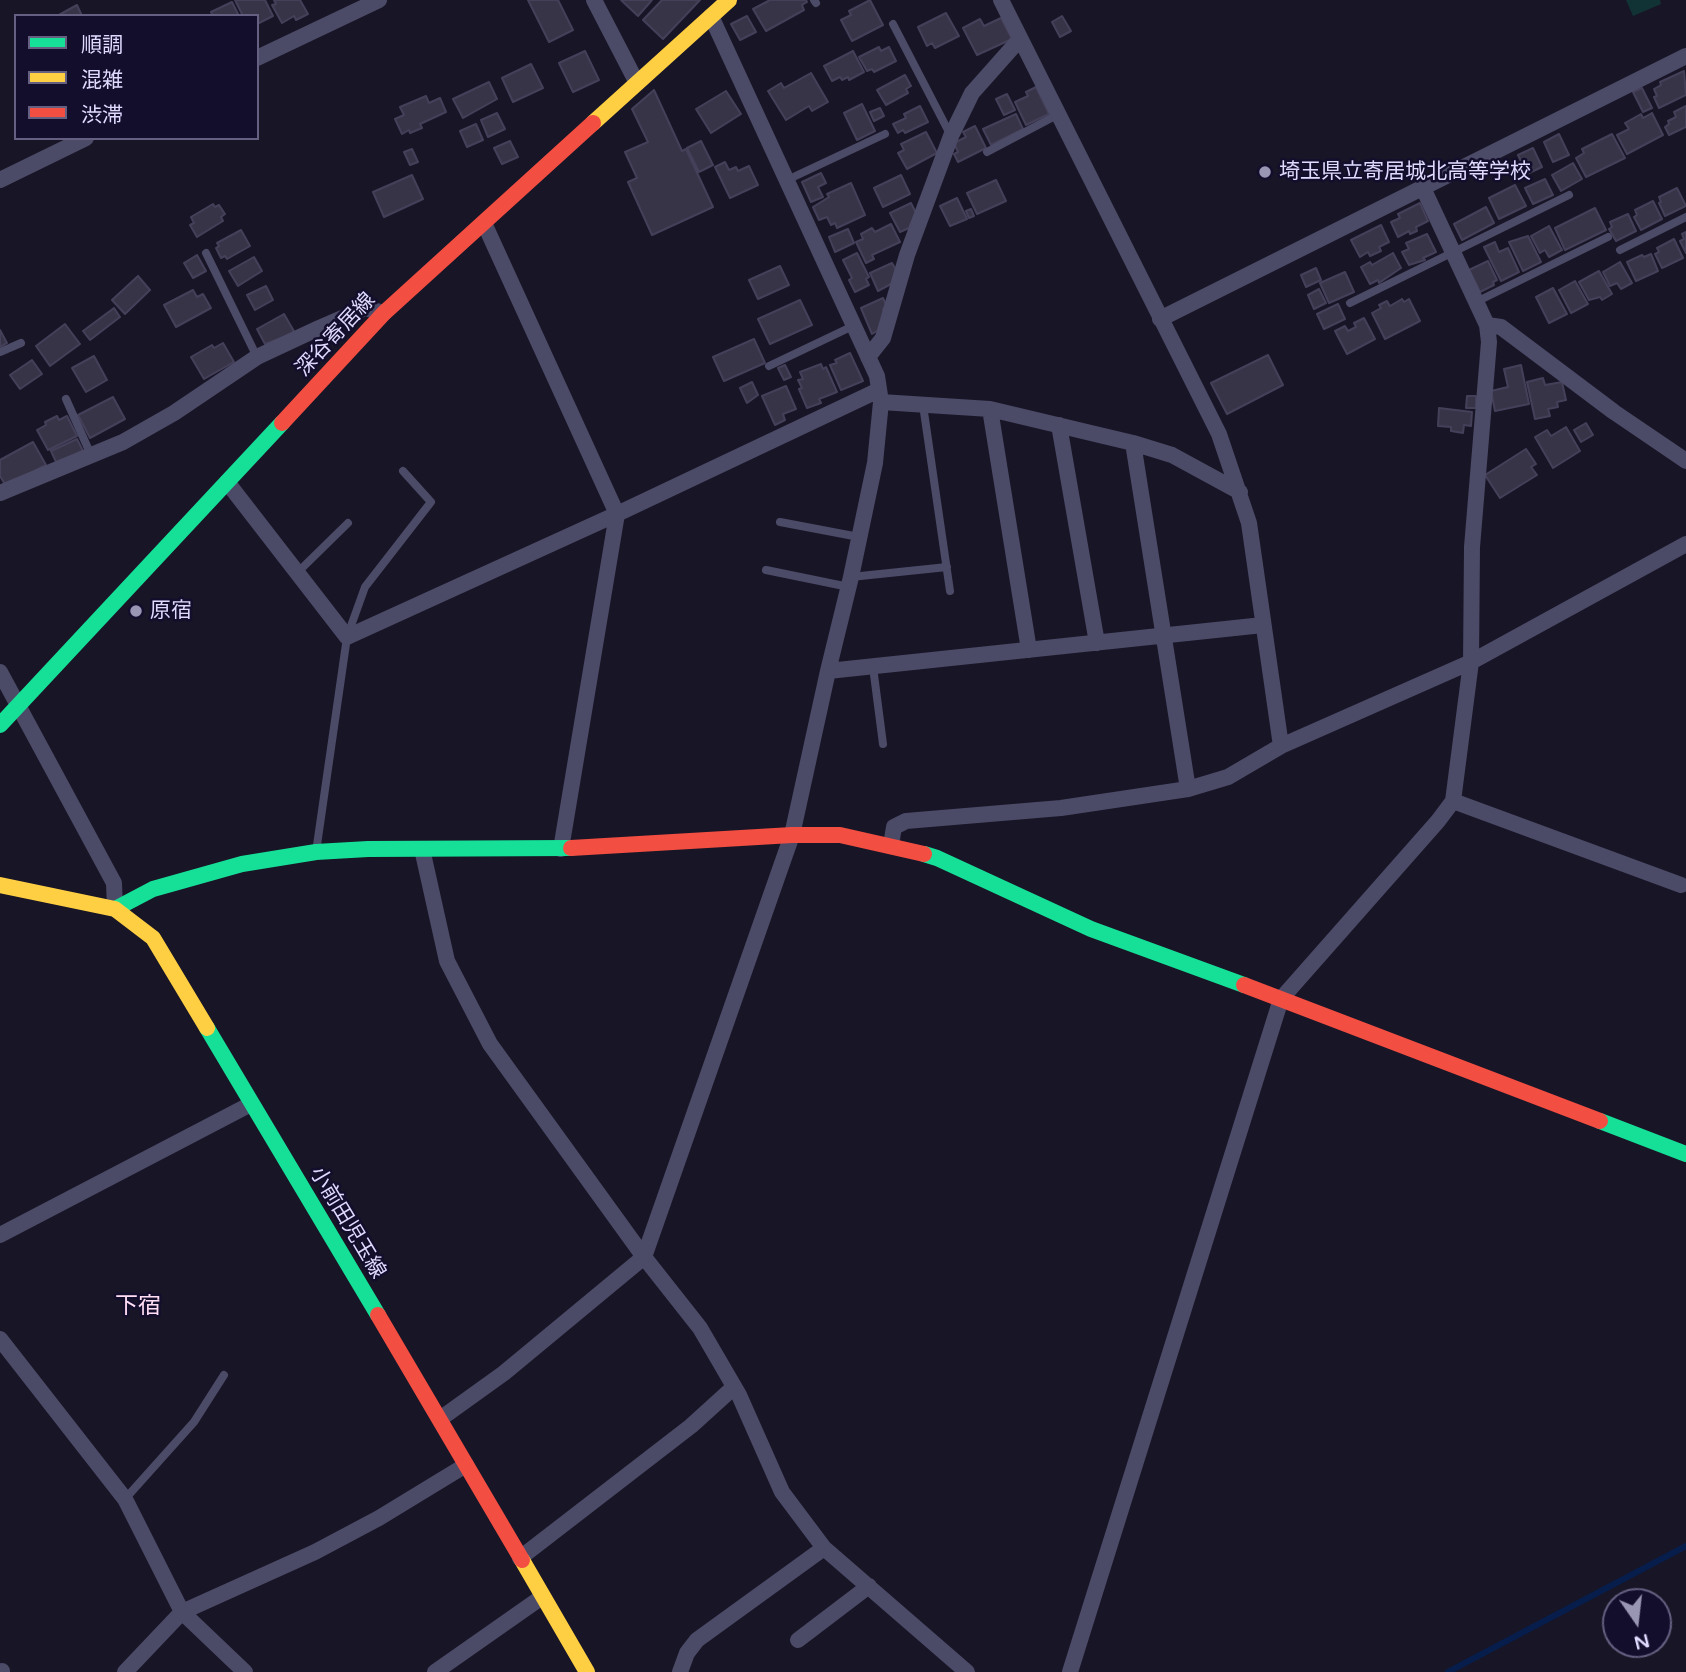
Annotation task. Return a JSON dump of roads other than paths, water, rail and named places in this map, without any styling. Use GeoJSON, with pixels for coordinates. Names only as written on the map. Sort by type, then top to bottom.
{"type":"FeatureCollection","features":[{"type":"Feature","properties":{"kind":"main road","name":"深谷寄居線"},"geometry":{"type":"LineString","coordinates":[[0,724],[384,313],[729,0]]}},
{"type":"Feature","properties":{"kind":"main road"},"geometry":{"type":"LineString","coordinates":[[115,909],[153,888],[242,864],[316,852],[561,849],[792,835],[840,835],[937,858],[1091,929],[1686,1154]]}},
{"type":"Feature","properties":{"kind":"main road","name":"小前田児玉線"},"geometry":{"type":"LineString","coordinates":[[0,885],[115,909],[153,938],[440,1419],[587,1672]]}},
{"type":"Feature","properties":{"kind":"street"},"geometry":{"type":"LineString","coordinates":[[259,57],[379,0]]}},
{"type":"Feature","properties":{"kind":"street"},"geometry":{"type":"LineString","coordinates":[[594,0],[637,83]]}},
{"type":"Feature","properties":{"kind":"street"},"geometry":{"type":"LineString","coordinates":[[1001,0],[1219,434],[1249,523],[1281,746]]}},
{"type":"Feature","properties":{"kind":"street"},"geometry":{"type":"LineString","coordinates":[[440,1419],[504,1373],[644,1257],[792,835],[860,537],[874,463],[880,396],[877,376],[711,16]]}},
{"type":"Feature","properties":{"kind":"street"},"geometry":{"type":"LineString","coordinates":[[868,357],[883,338],[907,255],[951,136],[972,93],[1020,39]]}},
{"type":"Feature","properties":{"kind":"street"},"geometry":{"type":"LineString","coordinates":[[1160,319],[1686,56]]}},
{"type":"Feature","properties":{"kind":"street"},"geometry":{"type":"LineString","coordinates":[[0,180],[82,140]]}},
{"type":"Feature","properties":{"kind":"street"},"geometry":{"type":"LineString","coordinates":[[1070,1672],[1281,999],[1453,801],[1471,662],[1472,547],[1489,342],[1486,325],[1423,188]]}},
{"type":"Feature","properties":{"kind":"street"},"geometry":{"type":"LineString","coordinates":[[484,223],[617,514],[561,849]]}},
{"type":"Feature","properties":{"kind":"street"},"geometry":{"type":"LineString","coordinates":[[0,493],[123,442],[174,413],[257,357],[365,308],[384,313]]}},
{"type":"Feature","properties":{"kind":"street"},"geometry":{"type":"LineString","coordinates":[[1486,325],[1501,327],[1614,412],[1686,461]]}},
{"type":"Feature","properties":{"kind":"street"},"geometry":{"type":"LineString","coordinates":[[227,482],[347,637],[880,396],[923,405],[990,409],[1133,443],[1172,455],[1240,492]]}},
{"type":"Feature","properties":{"kind":"street"},"geometry":{"type":"LineString","coordinates":[[990,409],[1028,650]]}},
{"type":"Feature","properties":{"kind":"street"},"geometry":{"type":"LineString","coordinates":[[1059,425],[1097,643]]}},
{"type":"Feature","properties":{"kind":"street"},"geometry":{"type":"LineString","coordinates":[[1133,443],[1188,789]]}},
{"type":"Feature","properties":{"kind":"street"},"geometry":{"type":"LineString","coordinates":[[891,845],[894,827],[906,821],[1061,808],[1188,789],[1228,777],[1281,746],[1471,662],[1686,544]]}},
{"type":"Feature","properties":{"kind":"street"},"geometry":{"type":"LineString","coordinates":[[828,671],[1263,625]]}},
{"type":"Feature","properties":{"kind":"street"},"geometry":{"type":"LineString","coordinates":[[0,672],[114,883],[115,909]]}},
{"type":"Feature","properties":{"kind":"street"},"geometry":{"type":"LineString","coordinates":[[1453,801],[1681,885]]}},
{"type":"Feature","properties":{"kind":"street"},"geometry":{"type":"LineString","coordinates":[[422,849],[447,961],[490,1044],[644,1257],[700,1328],[734,1387],[782,1492],[824,1548],[967,1672]]}},
{"type":"Feature","properties":{"kind":"street"},"geometry":{"type":"LineString","coordinates":[[0,1235],[251,1104]]}},
{"type":"Feature","properties":{"kind":"street"},"geometry":{"type":"LineString","coordinates":[[0,1339],[125,1499],[182,1612],[245,1672]]}},
{"type":"Feature","properties":{"kind":"street"},"geometry":{"type":"LineString","coordinates":[[520,1558],[691,1426],[734,1387]]}},
{"type":"Feature","properties":{"kind":"street"},"geometry":{"type":"LineString","coordinates":[[125,1672],[182,1612],[347,1535],[466,1465]]}},
{"type":"Feature","properties":{"kind":"street"},"geometry":{"type":"LineString","coordinates":[[680,1672],[687,1653],[697,1640],[824,1548]]}},
{"type":"Feature","properties":{"kind":"street"},"geometry":{"type":"LineString","coordinates":[[798,1640],[869,1586]]}},
{"type":"Feature","properties":{"kind":"street"},"geometry":{"type":"LineString","coordinates":[[435,1672],[542,1597]]}},
{"type":"Feature","properties":{"kind":"lane"},"geometry":{"type":"LineString","coordinates":[[893,24],[951,136]]}},
{"type":"Feature","properties":{"kind":"lane"},"geometry":{"type":"LineString","coordinates":[[987,152],[1057,115]]}},
{"type":"Feature","properties":{"kind":"lane"},"geometry":{"type":"LineString","coordinates":[[787,180],[885,134]]}},
{"type":"Feature","properties":{"kind":"lane"},"geometry":{"type":"LineString","coordinates":[[1350,303],[1569,195]]}},
{"type":"Feature","properties":{"kind":"lane"},"geometry":{"type":"LineString","coordinates":[[1620,250],[1686,217]]}},
{"type":"Feature","properties":{"kind":"lane"},"geometry":{"type":"LineString","coordinates":[[1476,302],[1608,237]]}},
{"type":"Feature","properties":{"kind":"lane"},"geometry":{"type":"LineString","coordinates":[[206,253],[257,357]]}},
{"type":"Feature","properties":{"kind":"lane"},"geometry":{"type":"LineString","coordinates":[[769,366],[853,326]]}},
{"type":"Feature","properties":{"kind":"lane"},"geometry":{"type":"LineString","coordinates":[[0,352],[21,343]]}},
{"type":"Feature","properties":{"kind":"lane"},"geometry":{"type":"LineString","coordinates":[[66,399],[91,455]]}},
{"type":"Feature","properties":{"kind":"lane"},"geometry":{"type":"LineString","coordinates":[[923,405],[950,591]]}},
{"type":"Feature","properties":{"kind":"lane"},"geometry":{"type":"LineString","coordinates":[[316,852],[347,637],[365,587],[430,502],[403,471]]}},
{"type":"Feature","properties":{"kind":"lane"},"geometry":{"type":"LineString","coordinates":[[780,522],[860,537]]}},
{"type":"Feature","properties":{"kind":"lane"},"geometry":{"type":"LineString","coordinates":[[298,573],[348,523]]}},
{"type":"Feature","properties":{"kind":"lane"},"geometry":{"type":"LineString","coordinates":[[766,570],[850,582],[947,567]]}},
{"type":"Feature","properties":{"kind":"lane"},"geometry":{"type":"LineString","coordinates":[[873,667],[883,744]]}},
{"type":"Feature","properties":{"kind":"lane"},"geometry":{"type":"LineString","coordinates":[[125,1499],[194,1422],[224,1375]]}},
{"type":"Feature","properties":{"kind":"waterway"},"geometry":{"type":"LineString","coordinates":[[1448,1672],[1686,1546]]}},
{"type":"Feature","properties":{"kind":"place","name":"埼玉県立寄居城北高等学校"},"geometry":{"type":"Point","coordinates":[1265,172]}},
{"type":"Feature","properties":{"kind":"place","name":"原宿"},"geometry":{"type":"Point","coordinates":[136,611]}},
{"type":"Feature","properties":{"kind":"district","name":"下宿"},"geometry":{"type":"Point","coordinates":[138,1307]}}]}
